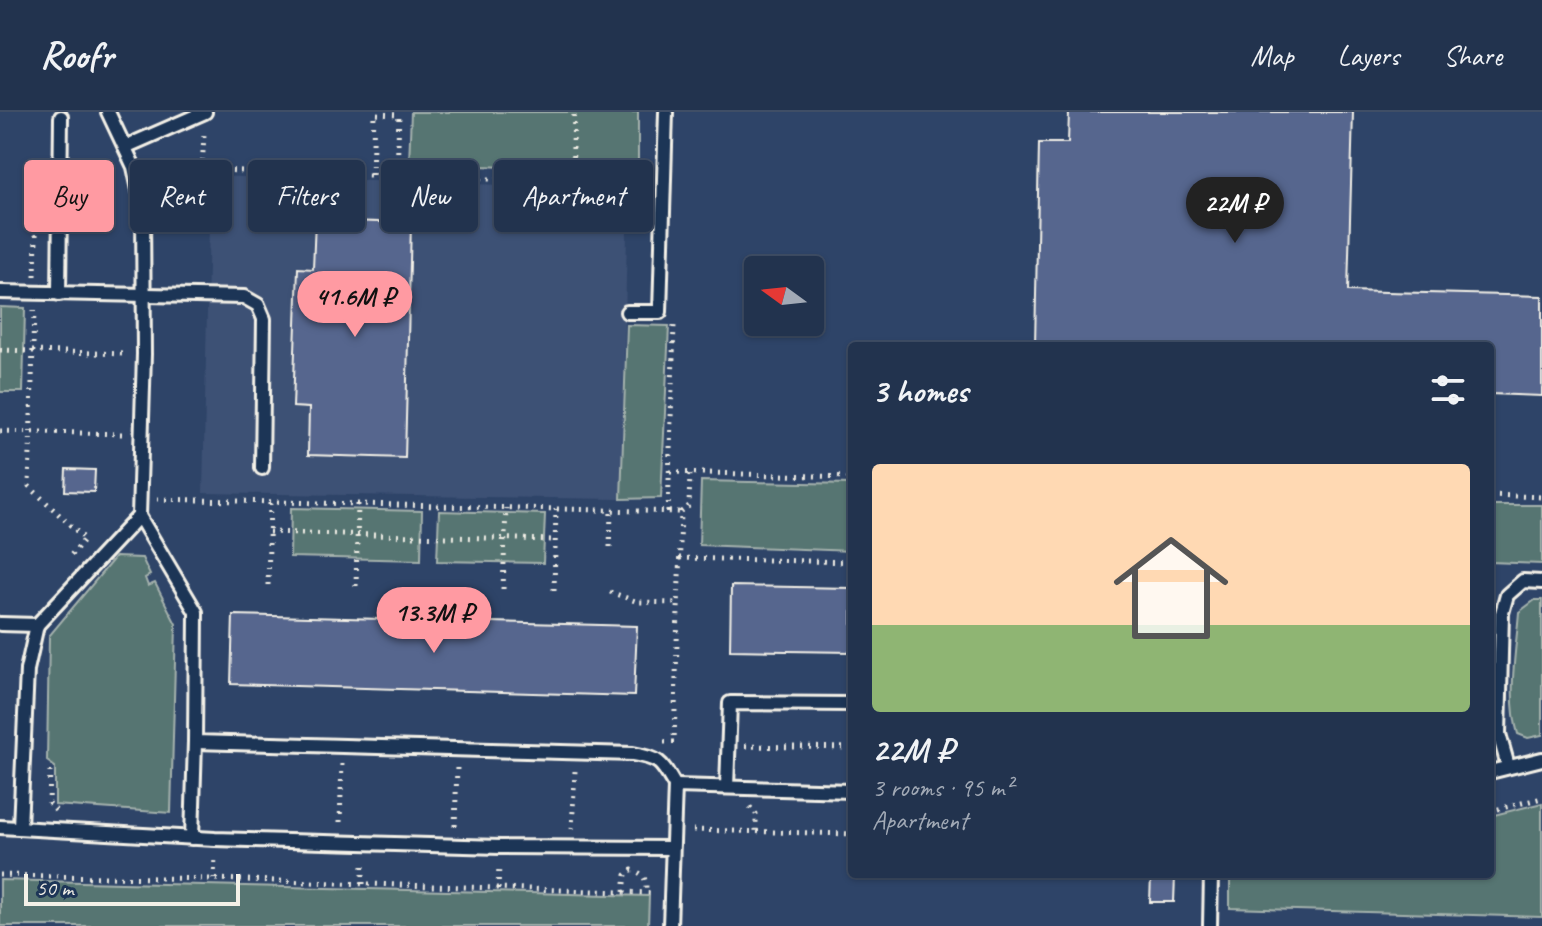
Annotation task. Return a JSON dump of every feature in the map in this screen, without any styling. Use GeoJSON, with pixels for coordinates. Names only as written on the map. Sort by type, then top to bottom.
{"type":"FeatureCollection","features":[{"type":"Feature","properties":{"kind":"lane"},"geometry":{"type":"LineString","coordinates":[[108,112],[131,160]]}},
{"type":"Feature","properties":{"kind":"lane"},"geometry":{"type":"LineString","coordinates":[[627,312],[660,312],[666,112]]}},
{"type":"Feature","properties":{"kind":"lane"},"geometry":{"type":"LineString","coordinates":[[125,147],[202,113]]}},
{"type":"Feature","properties":{"kind":"lane"},"geometry":{"type":"LineString","coordinates":[[59,294],[61,117]]}},
{"type":"Feature","properties":{"kind":"lane"},"geometry":{"type":"LineString","coordinates":[[143,232],[139,516],[196,612],[192,838]]}},
{"type":"Feature","properties":{"kind":"lane"},"geometry":{"type":"LineString","coordinates":[[0,292],[244,297],[258,305],[264,319],[262,468]]}},
{"type":"Feature","properties":{"kind":"lane"},"geometry":{"type":"LineString","coordinates":[[20,827],[27,670],[37,625],[139,516]]}},
{"type":"Feature","properties":{"kind":"lane"},"geometry":{"type":"LineString","coordinates":[[1508,766],[1499,734],[1502,613],[1507,595],[1523,581],[1542,582]]}},
{"type":"Feature","properties":{"kind":"lane"},"geometry":{"type":"LineString","coordinates":[[0,624],[37,625]]}},
{"type":"Feature","properties":{"kind":"lane"},"geometry":{"type":"LineString","coordinates":[[727,787],[730,703],[848,704]]}},
{"type":"Feature","properties":{"kind":"lane"},"geometry":{"type":"LineString","coordinates":[[195,742],[633,754],[656,758],[675,786],[670,926]]}},
{"type":"Feature","properties":{"kind":"lane"},"geometry":{"type":"LineString","coordinates":[[1494,771],[1542,759]]}},
{"type":"Feature","properties":{"kind":"lane"},"geometry":{"type":"LineString","coordinates":[[675,786],[848,791]]}},
{"type":"Feature","properties":{"kind":"lane"},"geometry":{"type":"LineString","coordinates":[[0,827],[192,838],[500,847],[672,848]]}},
{"type":"Feature","properties":{"kind":"lane"},"geometry":{"type":"LineString","coordinates":[[1210,926],[1211,878]]}},
{"type":"Feature","properties":{"kind":"path"},"geometry":{"type":"LineString","coordinates":[[573,160],[574,112]]}},
{"type":"Feature","properties":{"kind":"path"},"geometry":{"type":"LineString","coordinates":[[202,113],[202,160]]}},
{"type":"Feature","properties":{"kind":"path"},"geometry":{"type":"LineString","coordinates":[[372,175],[374,114],[399,114],[398,160]]}},
{"type":"Feature","properties":{"kind":"path"},"geometry":{"type":"LineString","coordinates":[[232,170],[381,175]]}},
{"type":"Feature","properties":{"kind":"path"},"geometry":{"type":"LineString","coordinates":[[653,184],[664,184]]}},
{"type":"Feature","properties":{"kind":"path"},"geometry":{"type":"LineString","coordinates":[[36,232],[29,486],[85,539],[67,560]]}},
{"type":"Feature","properties":{"kind":"path"},"geometry":{"type":"LineString","coordinates":[[0,350],[98,353]]}},
{"type":"Feature","properties":{"kind":"path"},"geometry":{"type":"LineString","coordinates":[[0,431],[141,434]]}},
{"type":"Feature","properties":{"kind":"path"},"geometry":{"type":"LineString","coordinates":[[670,472],[848,477]]}},
{"type":"Feature","properties":{"kind":"path"},"geometry":{"type":"LineString","coordinates":[[140,498],[681,512],[689,506],[690,472]]}},
{"type":"Feature","properties":{"kind":"path"},"geometry":{"type":"LineString","coordinates":[[159,486],[159,509]]}},
{"type":"Feature","properties":{"kind":"path"},"geometry":{"type":"LineString","coordinates":[[1494,495],[1542,497]]}},
{"type":"Feature","properties":{"kind":"path"},"geometry":{"type":"LineString","coordinates":[[268,585],[270,502]]}},
{"type":"Feature","properties":{"kind":"path"},"geometry":{"type":"LineString","coordinates":[[356,586],[358,504]]}},
{"type":"Feature","properties":{"kind":"path"},"geometry":{"type":"LineString","coordinates":[[503,589],[506,508]]}},
{"type":"Feature","properties":{"kind":"path"},"geometry":{"type":"LineString","coordinates":[[554,590],[556,509]]}},
{"type":"Feature","properties":{"kind":"path"},"geometry":{"type":"LineString","coordinates":[[610,547],[611,511]]}},
{"type":"Feature","properties":{"kind":"path"},"geometry":{"type":"LineString","coordinates":[[656,758],[658,742],[674,742],[681,512]]}},
{"type":"Feature","properties":{"kind":"path"},"geometry":{"type":"LineString","coordinates":[[269,532],[555,540]]}},
{"type":"Feature","properties":{"kind":"path"},"geometry":{"type":"LineString","coordinates":[[679,558],[848,562]]}},
{"type":"Feature","properties":{"kind":"path"},"geometry":{"type":"LineString","coordinates":[[610,592],[638,602],[678,603]]}},
{"type":"Feature","properties":{"kind":"path"},"geometry":{"type":"LineString","coordinates":[[340,822],[342,746]]}},
{"type":"Feature","properties":{"kind":"path"},"geometry":{"type":"LineString","coordinates":[[729,746],[848,748]]}},
{"type":"Feature","properties":{"kind":"path"},"geometry":{"type":"LineString","coordinates":[[455,826],[457,749]]}},
{"type":"Feature","properties":{"kind":"path"},"geometry":{"type":"LineString","coordinates":[[572,830],[575,753]]}},
{"type":"Feature","properties":{"kind":"path"},"geometry":{"type":"LineString","coordinates":[[50,771],[49,803],[56,811],[69,815]]}},
{"type":"Feature","properties":{"kind":"path"},"geometry":{"type":"LineString","coordinates":[[1494,810],[1542,798]]}},
{"type":"Feature","properties":{"kind":"path"},"geometry":{"type":"LineString","coordinates":[[737,806],[749,807],[756,814],[756,832]]}},
{"type":"Feature","properties":{"kind":"path"},"geometry":{"type":"LineString","coordinates":[[325,821],[352,822]]}},
{"type":"Feature","properties":{"kind":"path"},"geometry":{"type":"LineString","coordinates":[[691,822],[691,830],[848,834]]}},
{"type":"Feature","properties":{"kind":"path"},"geometry":{"type":"LineString","coordinates":[[440,825],[470,826]]}},
{"type":"Feature","properties":{"kind":"path"},"geometry":{"type":"LineString","coordinates":[[558,829],[587,830]]}},
{"type":"Feature","properties":{"kind":"path"},"geometry":{"type":"LineString","coordinates":[[624,892],[626,875],[632,870],[642,872],[646,878],[646,893]]}},
{"type":"Feature","properties":{"kind":"path"},"geometry":{"type":"LineString","coordinates":[[0,875],[671,894]]}},
{"type":"Feature","properties":{"kind":"shaded area"},"geometry":{"type":"Polygon","coordinates":[[[232,177],[248,177],[248,232],[365,232],[365,181],[381,181],[381,232],[478,232],[478,184],[494,185],[494,232],[627,232],[621,499],[203,493],[209,232],[232,232],[232,177]]]}},
{"type":"Feature","properties":{"kind":"green space"},"geometry":{"type":"Polygon","coordinates":[[[411,112],[638,112],[638,160],[494,160],[494,167],[478,166],[478,160],[409,160],[411,112]]]}},
{"type":"Feature","properties":{"kind":"green space"},"geometry":{"type":"Polygon","coordinates":[[[0,307],[25,308],[23,392],[0,392],[0,307]]]}},
{"type":"Feature","properties":{"kind":"green space"},"geometry":{"type":"Polygon","coordinates":[[[627,325],[669,326],[661,498],[621,499],[627,325]]]}},
{"type":"Feature","properties":{"kind":"green space"},"geometry":{"type":"Polygon","coordinates":[[[701,481],[848,484],[848,551],[699,545],[701,481]]]}},
{"type":"Feature","properties":{"kind":"green space"},"geometry":{"type":"Polygon","coordinates":[[[1494,505],[1542,505],[1542,564],[1494,562],[1494,505]]]}},
{"type":"Feature","properties":{"kind":"green space"},"geometry":{"type":"Polygon","coordinates":[[[291,508],[422,511],[421,560],[290,557],[291,508]]]}},
{"type":"Feature","properties":{"kind":"green space"},"geometry":{"type":"Polygon","coordinates":[[[439,511],[545,514],[543,563],[437,561],[439,511]]]}},
{"type":"Feature","properties":{"kind":"green space"},"geometry":{"type":"Polygon","coordinates":[[[115,557],[142,558],[150,575],[145,578],[148,586],[155,583],[176,624],[171,813],[55,805],[55,767],[47,761],[49,636],[115,557]]]}},
{"type":"Feature","properties":{"kind":"green space"},"geometry":{"type":"Polygon","coordinates":[[[1535,600],[1542,600],[1542,735],[1528,738],[1518,734],[1513,705],[1513,673],[1519,612],[1535,600]]]}},
{"type":"Feature","properties":{"kind":"green space"},"geometry":{"type":"Polygon","coordinates":[[[1542,803],[1542,917],[1230,908],[1230,878],[1494,878],[1494,815],[1542,803]]]}},
{"type":"Feature","properties":{"kind":"green space"},"geometry":{"type":"Polygon","coordinates":[[[0,880],[649,896],[648,926],[0,926],[0,880]]]}},
{"type":"Feature","properties":{"kind":"building"},"geometry":{"type":"Polygon","coordinates":[[[1069,112],[1353,112],[1348,291],[1542,296],[1542,396],[1494,394],[1494,342],[1035,342],[1039,143],[1068,143],[1069,112]]]}},
{"type":"Feature","properties":{"kind":"building"},"geometry":{"type":"Polygon","coordinates":[[[365,222],[381,222],[381,232],[411,232],[405,458],[308,455],[309,408],[293,407],[298,268],[313,269],[315,232],[365,232],[365,222]]]}},
{"type":"Feature","properties":{"kind":"building"},"geometry":{"type":"Polygon","coordinates":[[[66,469],[95,470],[94,492],[65,491],[66,469]]]}},
{"type":"Feature","properties":{"kind":"building"},"geometry":{"type":"Polygon","coordinates":[[[731,586],[848,588],[848,652],[730,650],[731,586]]]}},
{"type":"Feature","properties":{"kind":"building"},"geometry":{"type":"Polygon","coordinates":[[[233,615],[637,626],[634,696],[231,684],[233,615]]]}},
{"type":"Feature","properties":{"kind":"building"},"geometry":{"type":"Polygon","coordinates":[[[1151,878],[1175,878],[1174,902],[1150,902],[1151,878]]]}}]}
